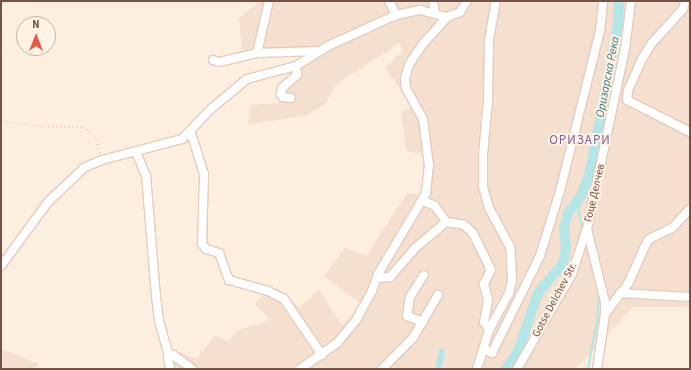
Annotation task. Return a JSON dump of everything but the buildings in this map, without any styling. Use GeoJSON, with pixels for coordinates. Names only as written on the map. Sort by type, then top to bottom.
{"type":"FeatureCollection","features":[{"type":"Feature","properties":{"kind":"street"},"geometry":{"type":"LineString","coordinates":[[257,52],[269,1]]}},
{"type":"Feature","properties":{"kind":"street"},"geometry":{"type":"LineString","coordinates":[[390,1],[396,15]]}},
{"type":"Feature","properties":{"kind":"street"},"geometry":{"type":"LineString","coordinates":[[433,1],[435,13]]}},
{"type":"Feature","properties":{"kind":"street"},"geometry":{"type":"LineString","coordinates":[[300,369],[337,343],[356,320],[377,278],[422,200],[429,181],[428,156],[421,112],[406,88],[405,78],[414,55],[446,18],[460,12],[467,1]]}},
{"type":"Feature","properties":{"kind":"street"},"geometry":{"type":"LineString","coordinates":[[477,369],[489,330],[509,293],[512,264],[510,247],[489,208],[483,188],[483,154],[488,102],[489,40],[496,1]]}},
{"type":"Feature","properties":{"kind":"street"},"geometry":{"type":"LineString","coordinates":[[484,349],[492,353],[540,256],[560,191],[600,32],[603,1]]}},
{"type":"Feature","properties":{"kind":"street","name":"Гоце Делчев"},"geometry":{"type":"LineString","coordinates":[[605,314],[605,302],[587,228],[597,189],[614,92],[625,48],[631,1]]}},
{"type":"Feature","properties":{"kind":"street"},"geometry":{"type":"LineString","coordinates":[[685,1],[683,9],[652,43],[627,96],[629,103],[690,132]]}},
{"type":"Feature","properties":{"kind":"street"},"geometry":{"type":"LineString","coordinates":[[1,266],[48,202],[85,167],[102,160],[174,142],[191,133],[211,109],[247,79],[296,66],[319,51],[396,15],[412,11],[435,13],[446,18]]}},
{"type":"Feature","properties":{"kind":"street"},"geometry":{"type":"LineString","coordinates":[[213,60],[220,62],[257,52],[319,51]]}},
{"type":"Feature","properties":{"kind":"street"},"geometry":{"type":"LineString","coordinates":[[291,98],[282,98],[281,94],[282,88],[297,75],[296,66]]}},
{"type":"Feature","properties":{"kind":"street"},"geometry":{"type":"LineString","coordinates":[[614,92],[627,96]]}},
{"type":"Feature","properties":{"kind":"street"},"geometry":{"type":"LineString","coordinates":[[191,133],[204,174],[202,244],[206,249],[220,254],[229,280],[268,291],[284,299],[322,355]]}},
{"type":"Feature","properties":{"kind":"street"},"geometry":{"type":"LineString","coordinates":[[136,152],[146,175],[159,321],[170,356],[170,369]]}},
{"type":"Feature","properties":{"kind":"street"},"geometry":{"type":"LineString","coordinates":[[422,200],[434,206],[446,222],[464,225],[470,229],[491,270],[484,284],[488,300],[484,322],[489,330]]}},
{"type":"Feature","properties":{"kind":"street"},"geometry":{"type":"LineString","coordinates":[[597,369],[605,314],[635,270],[649,239],[672,228],[690,209]]}},
{"type":"Feature","properties":{"kind":"street"},"geometry":{"type":"LineString","coordinates":[[377,278],[390,277],[414,249],[446,222]]}},
{"type":"Feature","properties":{"kind":"street","name":"Gotse Delchev Str."},"geometry":{"type":"LineString","coordinates":[[517,369],[572,274],[587,228]]}},
{"type":"Feature","properties":{"kind":"street"},"geometry":{"type":"LineString","coordinates":[[423,322],[407,316],[410,297],[424,274]]}},
{"type":"Feature","properties":{"kind":"street"},"geometry":{"type":"LineString","coordinates":[[620,293],[690,297]]}},
{"type":"Feature","properties":{"kind":"street"},"geometry":{"type":"LineString","coordinates":[[382,369],[413,338],[438,295]]}},
{"type":"Feature","properties":{"kind":"street"},"geometry":{"type":"LineString","coordinates":[[170,356],[179,358],[192,369]]}},
{"type":"Feature","properties":{"kind":"path"},"geometry":{"type":"LineString","coordinates":[[1,121],[44,126],[83,127],[95,136],[102,160]]}},
{"type":"Feature","properties":{"kind":"shaded area"},"geometry":{"type":"Polygon","coordinates":[[[260,1],[690,1],[690,307],[633,307],[576,369],[169,369],[167,359],[172,349],[197,359],[215,335],[228,341],[239,330],[270,320],[255,304],[270,288],[280,290],[299,307],[319,290],[342,325],[362,305],[324,276],[345,248],[366,256],[407,193],[423,195],[427,154],[407,152],[401,112],[413,106],[385,68],[402,51],[400,43],[335,85],[326,104],[305,116],[248,124],[250,105],[279,103],[283,89],[306,56],[248,57],[242,49],[239,18],[260,1]]]}},
{"type":"Feature","properties":{"kind":"shaded area"},"geometry":{"type":"Polygon","coordinates":[[[1,349],[39,364],[35,369],[1,369],[1,349]]]}},
{"type":"Feature","properties":{"kind":"waterway","name":"Оризарска Река"},"geometry":{"type":"LineString","coordinates":[[506,369],[518,351],[538,293],[563,263],[566,248],[564,228],[568,213],[581,196],[590,172],[618,23],[619,1]]}},
{"type":"Feature","properties":{"kind":"waterway"},"geometry":{"type":"LineString","coordinates":[[581,196],[579,213],[583,229]]}},
{"type":"Feature","properties":{"kind":"waterway"},"geometry":{"type":"LineString","coordinates":[[588,369],[597,321],[599,293]]}},
{"type":"Feature","properties":{"kind":"waterway"},"geometry":{"type":"LineString","coordinates":[[438,369],[442,352]]}},
{"type":"Feature","properties":{"kind":"district","name":"ОРИЗАРИ"},"geometry":{"type":"Point","coordinates":[580,140]}}]}
